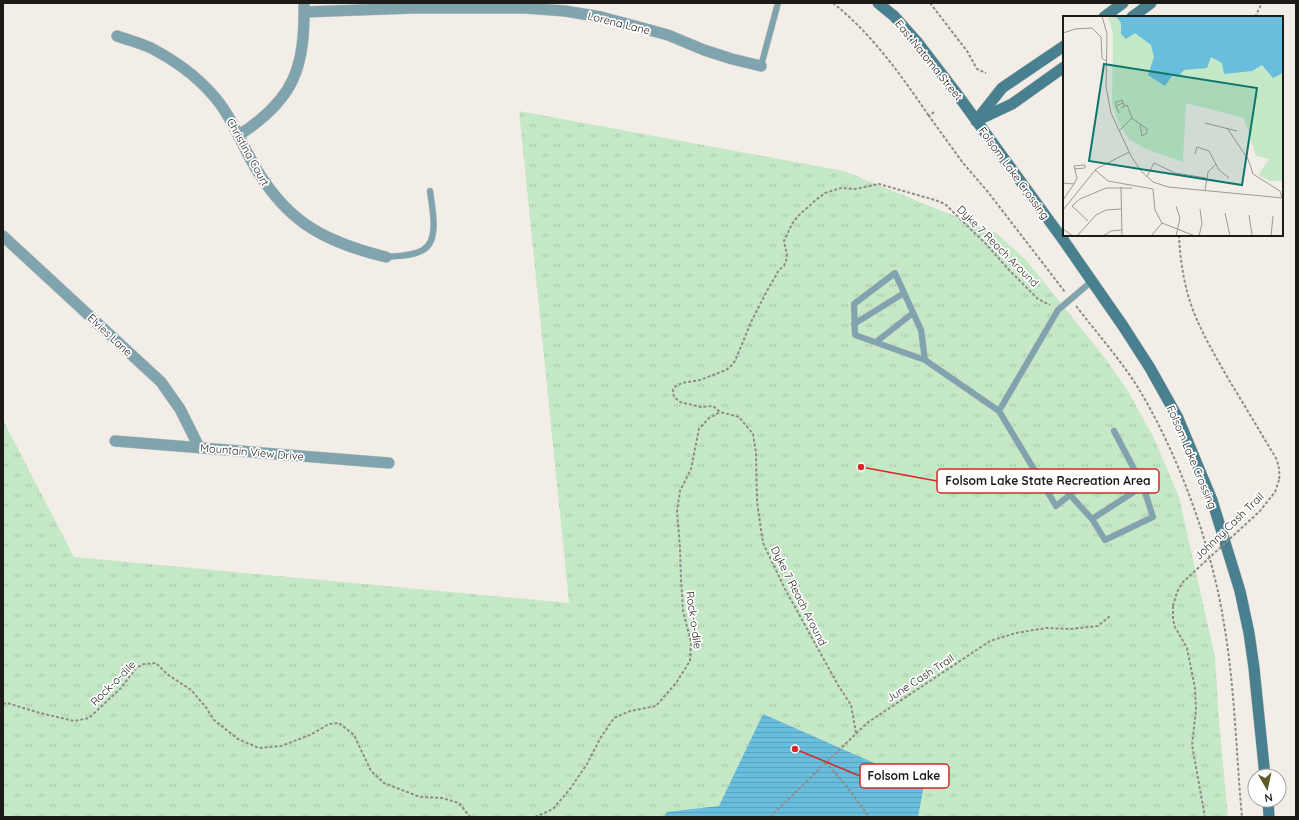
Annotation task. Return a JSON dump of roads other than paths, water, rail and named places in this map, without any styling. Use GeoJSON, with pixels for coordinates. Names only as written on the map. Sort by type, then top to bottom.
{"type":"FeatureCollection","features":[{"type":"Feature","properties":{"kind":"main road","name":"East Natoma Street"},"geometry":{"type":"LineString","coordinates":[[878,3],[894,16],[918,43],[976,121]]}},
{"type":"Feature","properties":{"kind":"main road"},"geometry":{"type":"LineString","coordinates":[[1105,16],[1123,3]]}},
{"type":"Feature","properties":{"kind":"main road"},"geometry":{"type":"LineString","coordinates":[[1133,16],[1151,3]]}},
{"type":"Feature","properties":{"kind":"main road"},"geometry":{"type":"LineString","coordinates":[[976,121],[1002,88],[1063,47]]}},
{"type":"Feature","properties":{"kind":"main road"},"geometry":{"type":"LineString","coordinates":[[976,121],[1012,104],[1063,69]]}},
{"type":"Feature","properties":{"kind":"main road","name":"Folsom Lake Crossing"},"geometry":{"type":"LineString","coordinates":[[976,121],[1124,326],[1178,418],[1212,500],[1240,591],[1249,633],[1264,768]]}},
{"type":"Feature","properties":{"kind":"street","name":"Lorena Lane"},"geometry":{"type":"LineString","coordinates":[[304,7],[525,8],[566,10],[635,26],[732,59],[760,66]]}},
{"type":"Feature","properties":{"kind":"street"},"geometry":{"type":"LineString","coordinates":[[240,135],[275,108],[288,91],[299,65],[302,51],[304,7]]}},
{"type":"Feature","properties":{"kind":"street","name":"Christina Court"},"geometry":{"type":"LineString","coordinates":[[117,36],[150,48],[194,77],[211,93],[226,112],[240,135],[249,157],[271,191],[285,208],[300,221],[318,234],[340,244],[386,257]]}},
{"type":"Feature","properties":{"kind":"street","name":"Elvies Lane"},"geometry":{"type":"LineString","coordinates":[[3,236],[161,382],[180,409],[199,447]]}},
{"type":"Feature","properties":{"kind":"street","name":"Mountain View Drive"},"geometry":{"type":"LineString","coordinates":[[115,441],[389,463]]}},
{"type":"Feature","properties":{"kind":"lane"},"geometry":{"type":"LineString","coordinates":[[760,66],[778,3]]}},
{"type":"Feature","properties":{"kind":"lane"},"geometry":{"type":"LineString","coordinates":[[386,257],[415,253],[424,250],[432,241],[434,233],[430,191]]}},
{"type":"Feature","properties":{"kind":"lane"},"geometry":{"type":"LineString","coordinates":[[925,360],[921,330],[895,273],[854,304],[855,335],[925,360],[999,411],[1056,506],[1097,473]]}},
{"type":"Feature","properties":{"kind":"lane"},"geometry":{"type":"LineString","coordinates":[[999,411],[1058,310],[1092,281]]}},
{"type":"Feature","properties":{"kind":"lane"},"geometry":{"type":"LineString","coordinates":[[854,324],[904,294]]}},
{"type":"Feature","properties":{"kind":"lane"},"geometry":{"type":"LineString","coordinates":[[876,342],[913,313]]}},
{"type":"Feature","properties":{"kind":"lane"},"geometry":{"type":"LineString","coordinates":[[1070,496],[1092,518],[1105,540],[1153,517],[1143,486],[1114,432]]}},
{"type":"Feature","properties":{"kind":"lane"},"geometry":{"type":"LineString","coordinates":[[1092,518],[1143,486]]}},
{"type":"Feature","properties":{"kind":"water"},"geometry":{"type":"Polygon","coordinates":[[[763,714],[924,785],[918,817],[664,817],[667,812],[719,806],[763,714]]]}},
{"type":"Feature","properties":{"kind":"place","name":"Folsom Lake State Recreation Area"},"geometry":{"type":"Point","coordinates":[861,467]}},
{"type":"Feature","properties":{"kind":"place","name":"Folsom Lake"},"geometry":{"type":"Point","coordinates":[795,749]}}]}
